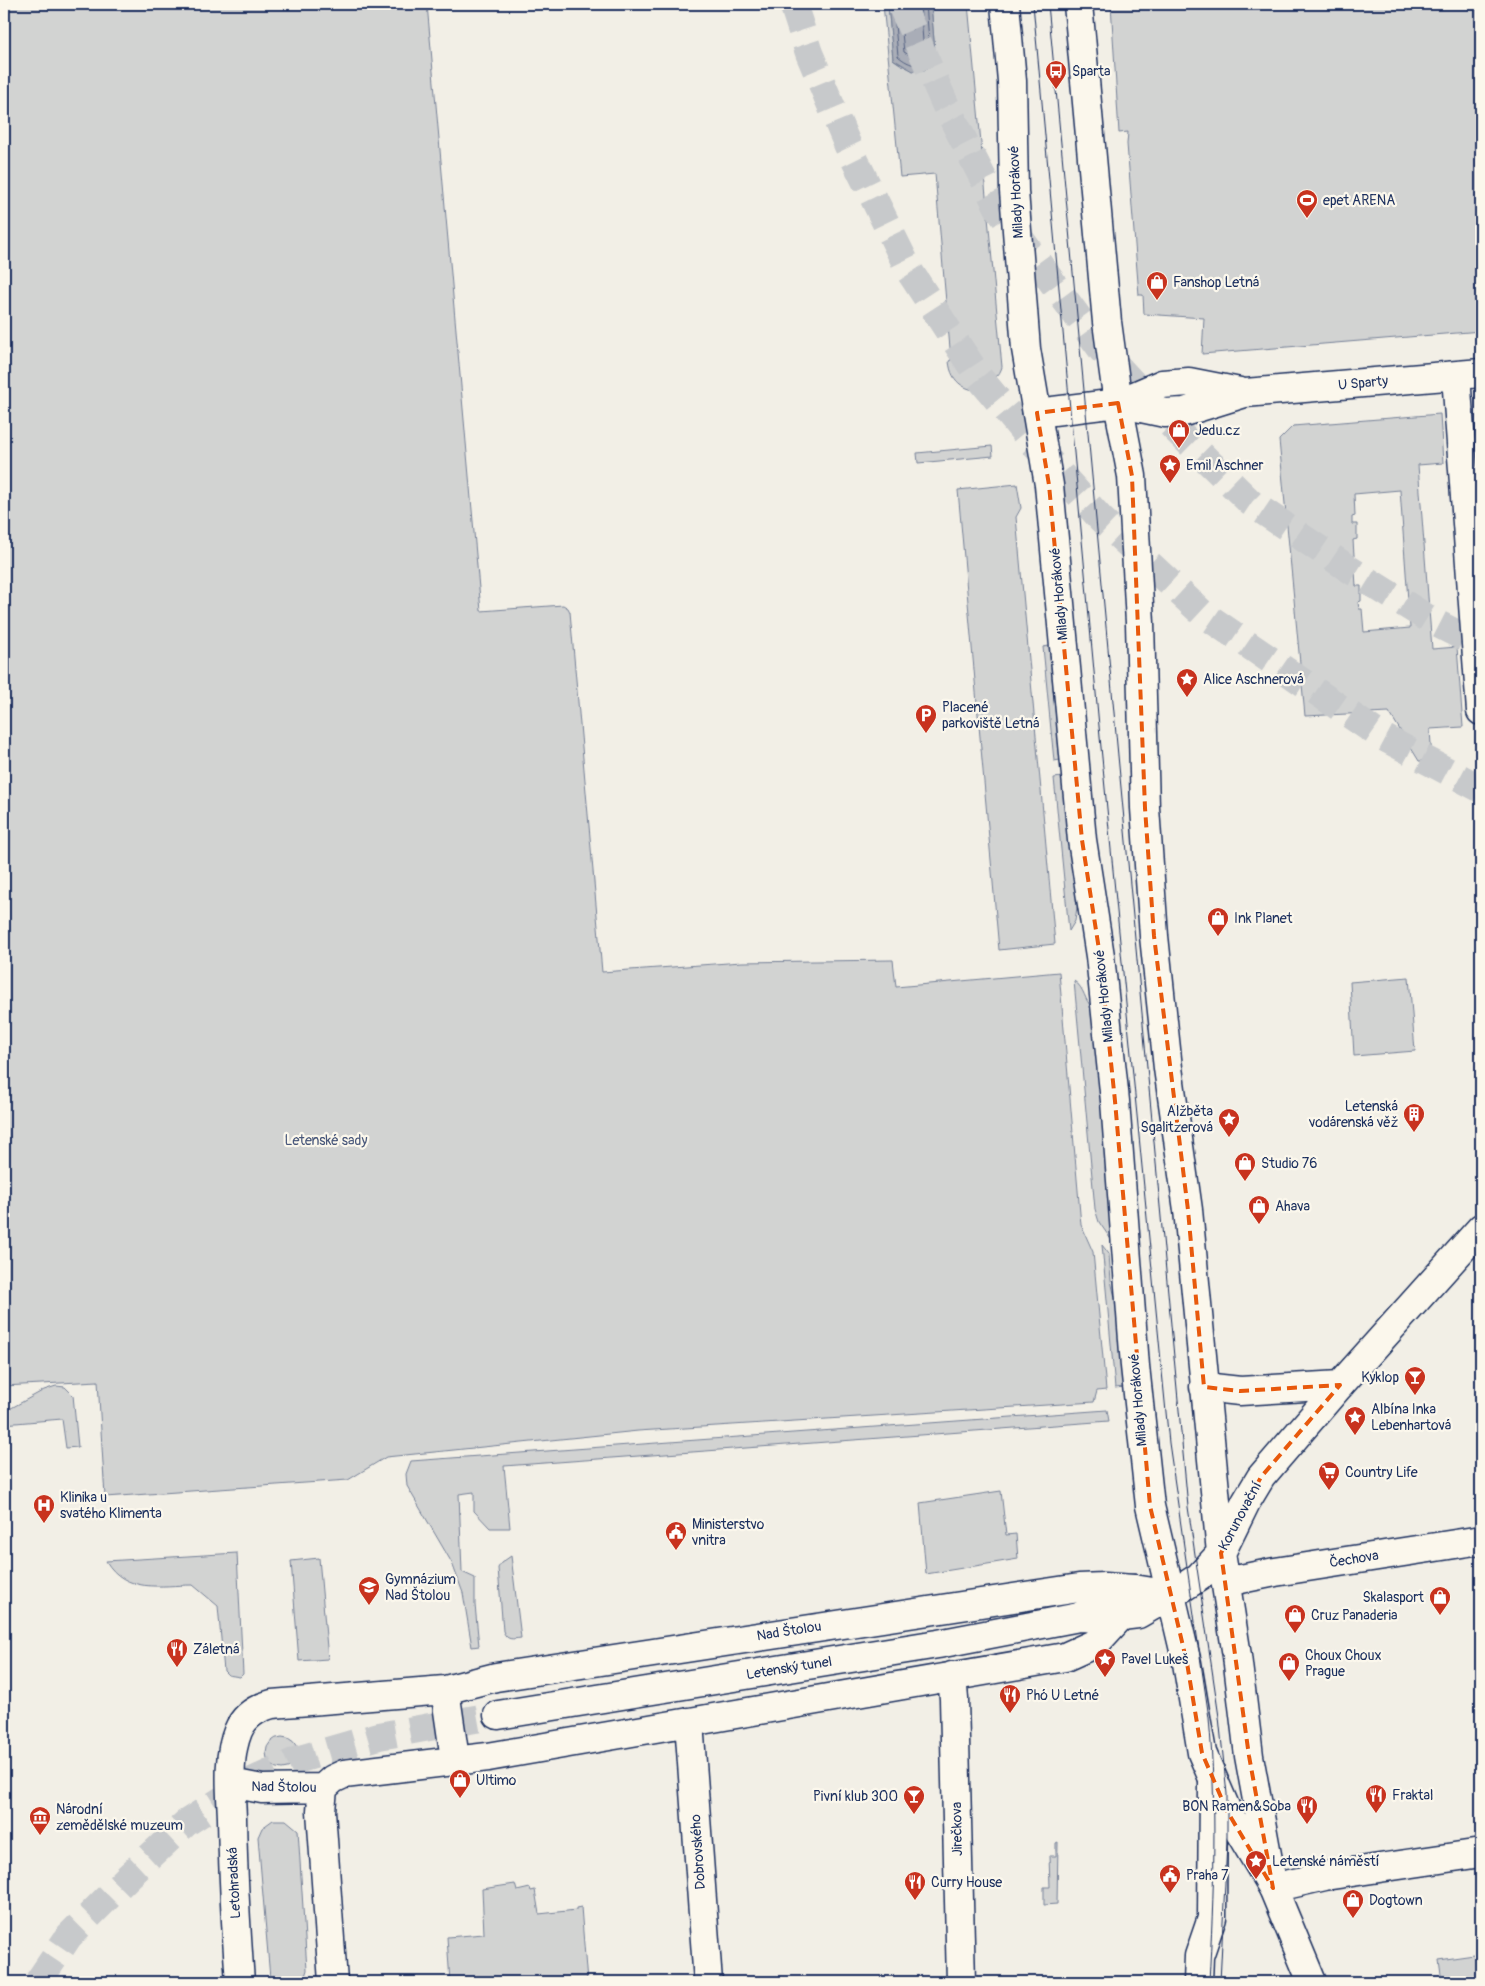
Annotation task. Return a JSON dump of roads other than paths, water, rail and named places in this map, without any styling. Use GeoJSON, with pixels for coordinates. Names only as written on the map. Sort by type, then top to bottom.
{"type":"FeatureCollection","features":[{"type":"Feature","properties":{"kind":"main road","name":"Milady Horákové"},"geometry":{"type":"LineString","coordinates":[[1005,4],[1012,81],[1014,191],[1024,329],[1049,485],[1082,840],[1100,956],[1115,1101],[1134,1357],[1146,1481],[1150,1506],[1187,1663],[1202,1753],[1214,1783],[1212,1918],[1200,1956],[1198,1982]]}},
{"type":"Feature","properties":{"kind":"main road"},"geometry":{"type":"LineString","coordinates":[[1078,4],[1107,322],[1118,403],[1132,476],[1140,623],[1145,808],[1154,936],[1168,1068],[1188,1210],[1222,1553],[1249,1756],[1273,1888]]}},
{"type":"Feature","properties":{"kind":"main road","name":"U Sparty"},"geometry":{"type":"LineString","coordinates":[[1037,413],[1118,403],[1162,384],[1188,382],[1245,393],[1469,374]]}},
{"type":"Feature","properties":{"kind":"main road"},"geometry":{"type":"LineString","coordinates":[[1469,374],[1481,711]]}},
{"type":"Feature","properties":{"kind":"main road","name":"Korunovační"},"geometry":{"type":"LineString","coordinates":[[1171,1595],[1199,1576],[1222,1553],[1246,1502],[1261,1477],[1340,1385],[1481,1228]]}},
{"type":"Feature","properties":{"kind":"main road"},"geometry":{"type":"LineString","coordinates":[[1204,1386],[1240,1391],[1340,1385]]}},
{"type":"Feature","properties":{"kind":"main road","name":"Čechova"},"geometry":{"type":"LineString","coordinates":[[1226,1582],[1303,1567],[1481,1540]]}},
{"type":"Feature","properties":{"kind":"main road","name":"Nad Štolou"},"geometry":{"type":"LineString","coordinates":[[1120,1617],[1096,1643],[1065,1657],[488,1757],[344,1774],[333,1779],[323,1788],[262,1789],[231,1784],[231,1762],[238,1731],[247,1716],[263,1706],[272,1704],[445,1690],[496,1677],[1079,1588],[1134,1589]]}},
{"type":"Feature","properties":{"kind":"main road","name":"Letenský tunel"},"geometry":{"type":"LineString","coordinates":[[1079,1617],[1119,1592],[1134,1589],[1171,1595]]}},
{"type":"Feature","properties":{"kind":"main road","name":"Letenský tunel"},"geometry":{"type":"LineString","coordinates":[[498,1715],[938,1644],[1079,1617],[1120,1617],[1138,1614],[1171,1595]]}},
{"type":"Feature","properties":{"kind":"main road","name":"Jirečkova"},"geometry":{"type":"LineString","coordinates":[[952,1676],[960,1982]]}},
{"type":"Feature","properties":{"kind":"main road"},"geometry":{"type":"LineString","coordinates":[[445,1690],[455,1760]]}},
{"type":"Feature","properties":{"kind":"main road","name":"Dobrovského"},"geometry":{"type":"LineString","coordinates":[[689,1722],[708,1982]]}},
{"type":"Feature","properties":{"kind":"main road"},"geometry":{"type":"LineString","coordinates":[[1214,1783],[1227,1810],[1273,1888],[1312,1982]]}},
{"type":"Feature","properties":{"kind":"main road","name":"Letohradská"},"geometry":{"type":"LineString","coordinates":[[231,1784],[233,1884],[240,1982]]}},
{"type":"Feature","properties":{"kind":"main road"},"geometry":{"type":"LineString","coordinates":[[323,1788],[321,1811],[333,1982]]}},
{"type":"Feature","properties":{"kind":"main road"},"geometry":{"type":"LineString","coordinates":[[1273,1888],[1325,1876],[1481,1853]]}},
{"type":"Feature","properties":{"kind":"water"},"geometry":{"type":"Polygon","coordinates":[[[888,4],[931,4],[935,53],[934,61],[927,69],[913,71],[893,59],[888,4]]]}},
{"type":"Feature","properties":{"kind":"tunnel"},"geometry":{"type":"LineString","coordinates":[[793,4],[809,53],[848,146],[910,272],[978,376],[1033,443],[1101,519],[1202,613],[1381,736],[1481,789]]}},
{"type":"Feature","properties":{"kind":"tunnel"},"geometry":{"type":"LineString","coordinates":[[901,4],[945,104],[1000,211],[1102,350],[1177,431],[1251,503],[1349,569],[1432,621],[1481,646]]}},
{"type":"Feature","properties":{"kind":"tunnel"},"geometry":{"type":"LineString","coordinates":[[38,1982],[69,1936],[129,1876],[186,1823],[250,1782],[300,1759],[379,1736],[498,1715]]}},
{"type":"Feature","properties":{"kind":"tram line"},"geometry":{"type":"LineString","coordinates":[[1033,4],[1100,737],[1169,1443],[1209,1718],[1212,1751],[1214,1850],[1209,1982]]}},
{"type":"Feature","properties":{"kind":"tram line"},"geometry":{"type":"LineString","coordinates":[[1048,4],[1188,1507],[1219,1717],[1227,1794],[1227,1843],[1220,1982]]}},
{"type":"Feature","properties":{"kind":"place","name":"Sparta"},"geometry":{"type":"Point","coordinates":[1056,90]}},
{"type":"Feature","properties":{"kind":"place","name":"epet ARENA"},"geometry":{"type":"Point","coordinates":[1307,219]}},
{"type":"Feature","properties":{"kind":"place","name":"Fanshop Letná"},"geometry":{"type":"Point","coordinates":[1157,301]}},
{"type":"Feature","properties":{"kind":"place","name":"Jedu.cz"},"geometry":{"type":"Point","coordinates":[1179,449]}},
{"type":"Feature","properties":{"kind":"place","name":"Emil Aschner"},"geometry":{"type":"Point","coordinates":[1170,484]}},
{"type":"Feature","properties":{"kind":"place","name":"Alice Aschnerová"},"geometry":{"type":"Point","coordinates":[1187,698]}},
{"type":"Feature","properties":{"kind":"place","name":"Placené parkoviště Letná"},"geometry":{"type":"Point","coordinates":[926,734]}},
{"type":"Feature","properties":{"kind":"place","name":"Ink Planet"},"geometry":{"type":"Point","coordinates":[1218,937]}},
{"type":"Feature","properties":{"kind":"place","name":"Letenská vodárenská věž"},"geometry":{"type":"Point","coordinates":[1414,1133]}},
{"type":"Feature","properties":{"kind":"place","name":"Alžběta Sgalitzerová"},"geometry":{"type":"Point","coordinates":[1229,1138]}},
{"type":"Feature","properties":{"kind":"place","name":"Studio 76"},"geometry":{"type":"Point","coordinates":[1245,1182]}},
{"type":"Feature","properties":{"kind":"place","name":"Ahava"},"geometry":{"type":"Point","coordinates":[1259,1225]}},
{"type":"Feature","properties":{"kind":"place","name":"Kyklop"},"geometry":{"type":"Point","coordinates":[1415,1396]}},
{"type":"Feature","properties":{"kind":"place","name":"Albína Inka Lebenhartová"},"geometry":{"type":"Point","coordinates":[1355,1436]}},
{"type":"Feature","properties":{"kind":"place","name":"Country Life"},"geometry":{"type":"Point","coordinates":[1329,1491]}},
{"type":"Feature","properties":{"kind":"place","name":"Klinika u svatého Klimenta"},"geometry":{"type":"Point","coordinates":[44,1524]}},
{"type":"Feature","properties":{"kind":"place","name":"Ministerstvo vnitra"},"geometry":{"type":"Point","coordinates":[676,1551]}},
{"type":"Feature","properties":{"kind":"place","name":"Gymnázium Nad Štolou"},"geometry":{"type":"Point","coordinates":[369,1606]}},
{"type":"Feature","properties":{"kind":"place","name":"Skalasport"},"geometry":{"type":"Point","coordinates":[1440,1616]}},
{"type":"Feature","properties":{"kind":"place","name":"Cruz Panaderia"},"geometry":{"type":"Point","coordinates":[1295,1634]}},
{"type":"Feature","properties":{"kind":"place","name":"Záletná"},"geometry":{"type":"Point","coordinates":[177,1668]}},
{"type":"Feature","properties":{"kind":"place","name":"Pavel Lukeš"},"geometry":{"type":"Point","coordinates":[1105,1678]}},
{"type":"Feature","properties":{"kind":"place","name":"Choux Choux Prague"},"geometry":{"type":"Point","coordinates":[1289,1682]}},
{"type":"Feature","properties":{"kind":"place","name":"Phó U Letné"},"geometry":{"type":"Point","coordinates":[1010,1714]}},
{"type":"Feature","properties":{"kind":"place","name":"Ultimo"},"geometry":{"type":"Point","coordinates":[460,1799]}},
{"type":"Feature","properties":{"kind":"place","name":"Fraktal"},"geometry":{"type":"Point","coordinates":[1376,1814]}},
{"type":"Feature","properties":{"kind":"place","name":"Pivní klub 300"},"geometry":{"type":"Point","coordinates":[914,1815]}},
{"type":"Feature","properties":{"kind":"place","name":"BON Ramen&Soba"},"geometry":{"type":"Point","coordinates":[1307,1825]}},
{"type":"Feature","properties":{"kind":"place","name":"Národní zemědělské muzeum"},"geometry":{"type":"Point","coordinates":[40,1836]}},
{"type":"Feature","properties":{"kind":"place","name":"Letenské náměstí"},"geometry":{"type":"Point","coordinates":[1256,1880]}},
{"type":"Feature","properties":{"kind":"place","name":"Praha 7"},"geometry":{"type":"Point","coordinates":[1170,1894]}},
{"type":"Feature","properties":{"kind":"place","name":"Curry House"},"geometry":{"type":"Point","coordinates":[915,1901]}},
{"type":"Feature","properties":{"kind":"place","name":"Dogtown"},"geometry":{"type":"Point","coordinates":[1353,1919]}},
{"type":"Feature","properties":{"kind":"park label","name":"Letenské sady"},"geometry":{"type":"Point","coordinates":[326,1140]}}]}
